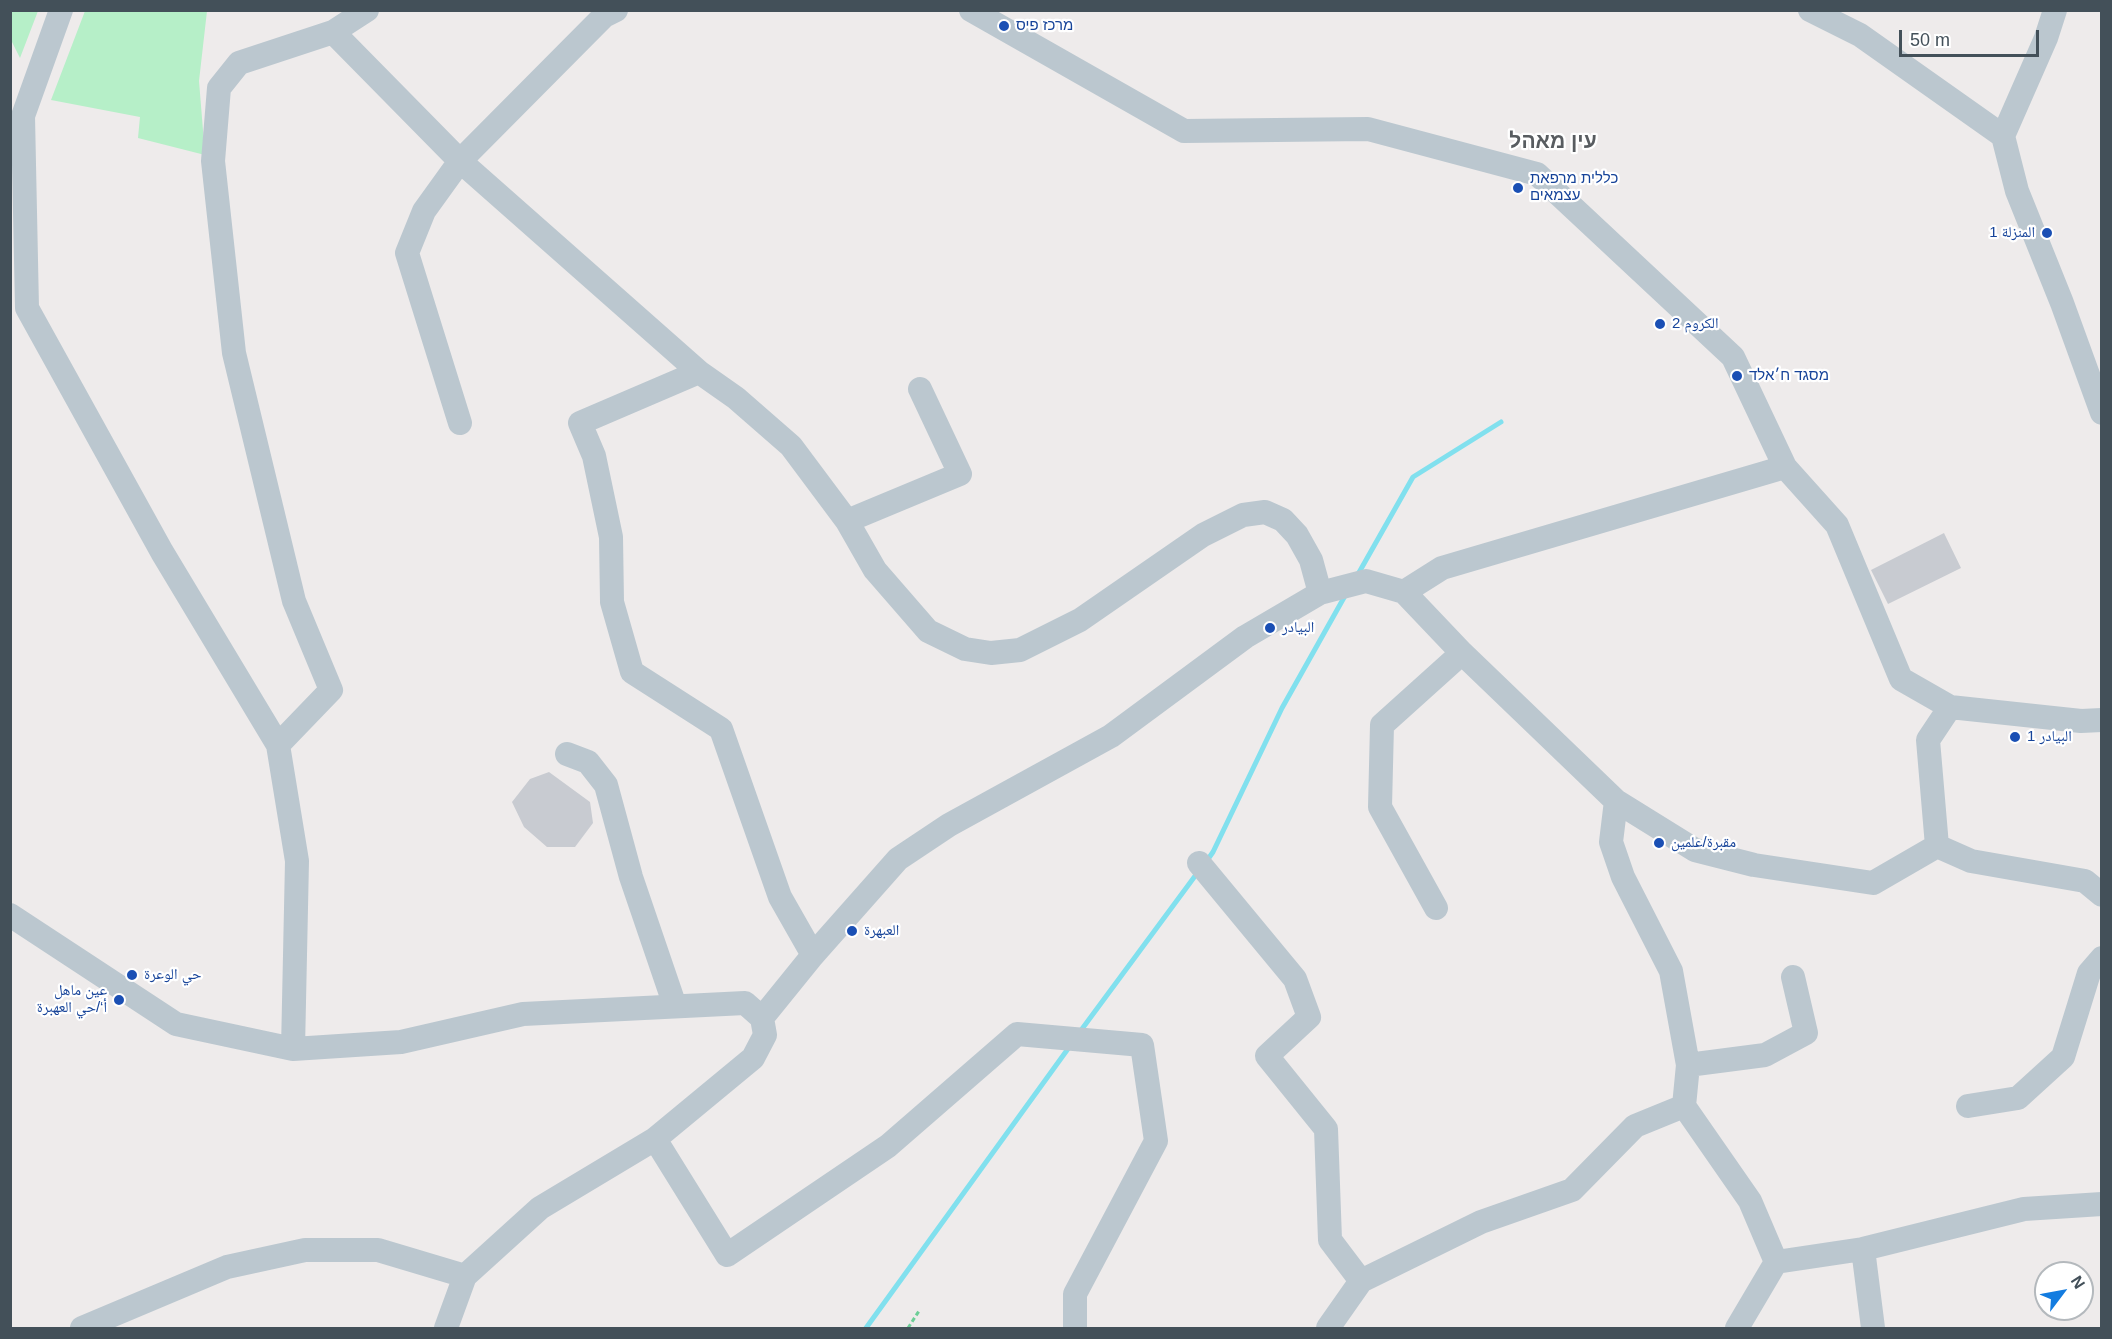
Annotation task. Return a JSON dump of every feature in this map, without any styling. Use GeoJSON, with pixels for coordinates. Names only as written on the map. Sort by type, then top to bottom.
{"type":"FeatureCollection","features":[{"type":"Feature","properties":{"kind":"street"},"geometry":{"type":"LineString","coordinates":[[61,10],[23,116],[27,308],[162,552],[278,745],[297,861],[293,1049]]}},
{"type":"Feature","properties":{"kind":"street"},"geometry":{"type":"LineString","coordinates":[[278,745],[331,690],[294,601],[234,352],[213,160],[219,87],[239,63],[333,32],[366,10]]}},
{"type":"Feature","properties":{"kind":"street"},"geometry":{"type":"LineString","coordinates":[[971,10],[1184,131],[1368,129],[1537,174],[1733,357],[1785,466],[1836,525],[1901,679],[1950,707],[2081,721],[2102,720]]}},
{"type":"Feature","properties":{"kind":"street"},"geometry":{"type":"LineString","coordinates":[[1810,10],[1860,35],[2003,136]]}},
{"type":"Feature","properties":{"kind":"street"},"geometry":{"type":"LineString","coordinates":[[2055,10],[2046,38],[2003,136],[2017,191],[2062,303],[2102,413]]}},
{"type":"Feature","properties":{"kind":"street"},"geometry":{"type":"LineString","coordinates":[[460,423],[407,253],[424,211],[460,161],[607,12]]}},
{"type":"Feature","properties":{"kind":"street"},"geometry":{"type":"LineString","coordinates":[[333,32],[460,161],[699,372],[736,398],[790,446],[847,521],[874,570],[928,631],[964,649],[991,653],[1020,650],[1080,620],[1203,535],[1244,515],[1264,512],[1283,520],[1297,535],[1311,560],[1320,593]]}},
{"type":"Feature","properties":{"kind":"street"},"geometry":{"type":"LineString","coordinates":[[699,372],[580,423],[594,456],[611,537],[612,602],[632,672],[721,729],[780,897],[813,955]]}},
{"type":"Feature","properties":{"kind":"street"},"geometry":{"type":"LineString","coordinates":[[847,521],[960,474],[920,389]]}},
{"type":"Feature","properties":{"kind":"street"},"geometry":{"type":"LineString","coordinates":[[1404,592],[1443,568],[1785,466]]}},
{"type":"Feature","properties":{"kind":"street"},"geometry":{"type":"LineString","coordinates":[[762,1018],[813,955],[898,859],[949,825],[1111,736],[1245,637],[1320,593],[1366,581],[1404,592],[1462,653],[1616,801],[1695,850],[1754,865],[1873,883],[1936,846]]}},
{"type":"Feature","properties":{"kind":"street"},"geometry":{"type":"LineString","coordinates":[[1436,908],[1380,807],[1382,725],[1462,653]]}},
{"type":"Feature","properties":{"kind":"street"},"geometry":{"type":"LineString","coordinates":[[1936,846],[1928,740],[1950,707]]}},
{"type":"Feature","properties":{"kind":"street"},"geometry":{"type":"LineString","coordinates":[[567,754],[588,762],[606,785],[631,877],[675,1006]]}},
{"type":"Feature","properties":{"kind":"street"},"geometry":{"type":"LineString","coordinates":[[1616,801],[1611,842],[1623,877],[1671,971],[1688,1065],[1684,1106],[1750,1201],[1776,1262]]}},
{"type":"Feature","properties":{"kind":"street"},"geometry":{"type":"LineString","coordinates":[[1936,846],[1971,861],[2085,880],[2102,895]]}},
{"type":"Feature","properties":{"kind":"street"},"geometry":{"type":"LineString","coordinates":[[1199,863],[1295,979],[1309,1017],[1267,1056],[1326,1129],[1330,1240],[1361,1281]]}},
{"type":"Feature","properties":{"kind":"street"},"geometry":{"type":"LineString","coordinates":[[10,915],[176,1024],[293,1049],[401,1042],[524,1014],[745,1003],[762,1018],[765,1035],[753,1058],[655,1139],[540,1208],[465,1276],[446,1329]]}},
{"type":"Feature","properties":{"kind":"street"},"geometry":{"type":"LineString","coordinates":[[1968,1106],[2018,1098],[2063,1057],[2089,973],[2102,958]]}},
{"type":"Feature","properties":{"kind":"street"},"geometry":{"type":"LineString","coordinates":[[1688,1065],[1765,1055],[1806,1033],[1793,977]]}},
{"type":"Feature","properties":{"kind":"street"},"geometry":{"type":"LineString","coordinates":[[655,1139],[727,1256],[888,1146],[1017,1034],[1142,1045],[1156,1141],[1075,1294],[1075,1329]]}},
{"type":"Feature","properties":{"kind":"street"},"geometry":{"type":"LineString","coordinates":[[1328,1329],[1361,1281],[1481,1222],[1572,1190],[1635,1126],[1684,1106]]}},
{"type":"Feature","properties":{"kind":"street"},"geometry":{"type":"LineString","coordinates":[[1776,1262],[1863,1250],[2024,1209],[2102,1204]]}},
{"type":"Feature","properties":{"kind":"street"},"geometry":{"type":"LineString","coordinates":[[82,1329],[227,1267],[305,1250],[378,1250],[465,1276]]}},
{"type":"Feature","properties":{"kind":"street"},"geometry":{"type":"LineString","coordinates":[[1863,1250],[1873,1329]]}},
{"type":"Feature","properties":{"kind":"street"},"geometry":{"type":"LineString","coordinates":[[1737,1329],[1776,1262]]}},
{"type":"Feature","properties":{"kind":"path"},"geometry":{"type":"LineString","coordinates":[[908,1329],[919,1311]]}},
{"type":"Feature","properties":{"kind":"green space"},"geometry":{"type":"Polygon","coordinates":[[[11,10],[38,11],[20,58],[11,40],[11,10]]]}},
{"type":"Feature","properties":{"kind":"green space"},"geometry":{"type":"Polygon","coordinates":[[[85,11],[207,11],[199,81],[205,155],[138,138],[140,117],[51,100],[85,11]]]}},
{"type":"Feature","properties":{"kind":"building"},"geometry":{"type":"Polygon","coordinates":[[[1944,533],[1961,568],[1888,604],[1871,570],[1944,533]]]}},
{"type":"Feature","properties":{"kind":"building"},"geometry":{"type":"Polygon","coordinates":[[[549,772],[590,802],[593,823],[575,847],[547,847],[524,827],[512,802],[530,779],[549,772]]]}},
{"type":"Feature","properties":{"kind":"waterway"},"geometry":{"type":"LineString","coordinates":[[1357,576],[1413,477],[1501,422]]}},
{"type":"Feature","properties":{"kind":"waterway"},"geometry":{"type":"LineString","coordinates":[[1206,862],[1213,852],[1282,708],[1346,594]]}},
{"type":"Feature","properties":{"kind":"waterway"},"geometry":{"type":"LineString","coordinates":[[1079,1033],[1198,872]]}},
{"type":"Feature","properties":{"kind":"waterway"},"geometry":{"type":"LineString","coordinates":[[866,1328],[1070,1046]]}},
{"type":"Feature","properties":{"kind":"place","name":"מרכז פיס"},"geometry":{"type":"Point","coordinates":[1004,26]}},
{"type":"Feature","properties":{"kind":"place","name":"כללית מרפאת עצמאים"},"geometry":{"type":"Point","coordinates":[1518,188]}},
{"type":"Feature","properties":{"kind":"place","name":"المنزلة 1"},"geometry":{"type":"Point","coordinates":[2047,233]}},
{"type":"Feature","properties":{"kind":"place","name":"الكروم 2"},"geometry":{"type":"Point","coordinates":[1660,324]}},
{"type":"Feature","properties":{"kind":"place","name":"מסגד ח׳אלד"},"geometry":{"type":"Point","coordinates":[1737,376]}},
{"type":"Feature","properties":{"kind":"place","name":"البيادر"},"geometry":{"type":"Point","coordinates":[1270,628]}},
{"type":"Feature","properties":{"kind":"place","name":"البيادر 1"},"geometry":{"type":"Point","coordinates":[2015,737]}},
{"type":"Feature","properties":{"kind":"place","name":"مقبرة/علمين"},"geometry":{"type":"Point","coordinates":[1659,843]}},
{"type":"Feature","properties":{"kind":"place","name":"العبهرة"},"geometry":{"type":"Point","coordinates":[852,931]}},
{"type":"Feature","properties":{"kind":"place","name":"حي الوعرة"},"geometry":{"type":"Point","coordinates":[132,975]}},
{"type":"Feature","properties":{"kind":"place","name":"عين ماهل أ‘/حي العهبرة"},"geometry":{"type":"Point","coordinates":[119,1000]}},
{"type":"Feature","properties":{"kind":"district","name":"עין מאהל"},"geometry":{"type":"Point","coordinates":[1553,142]}}]}
